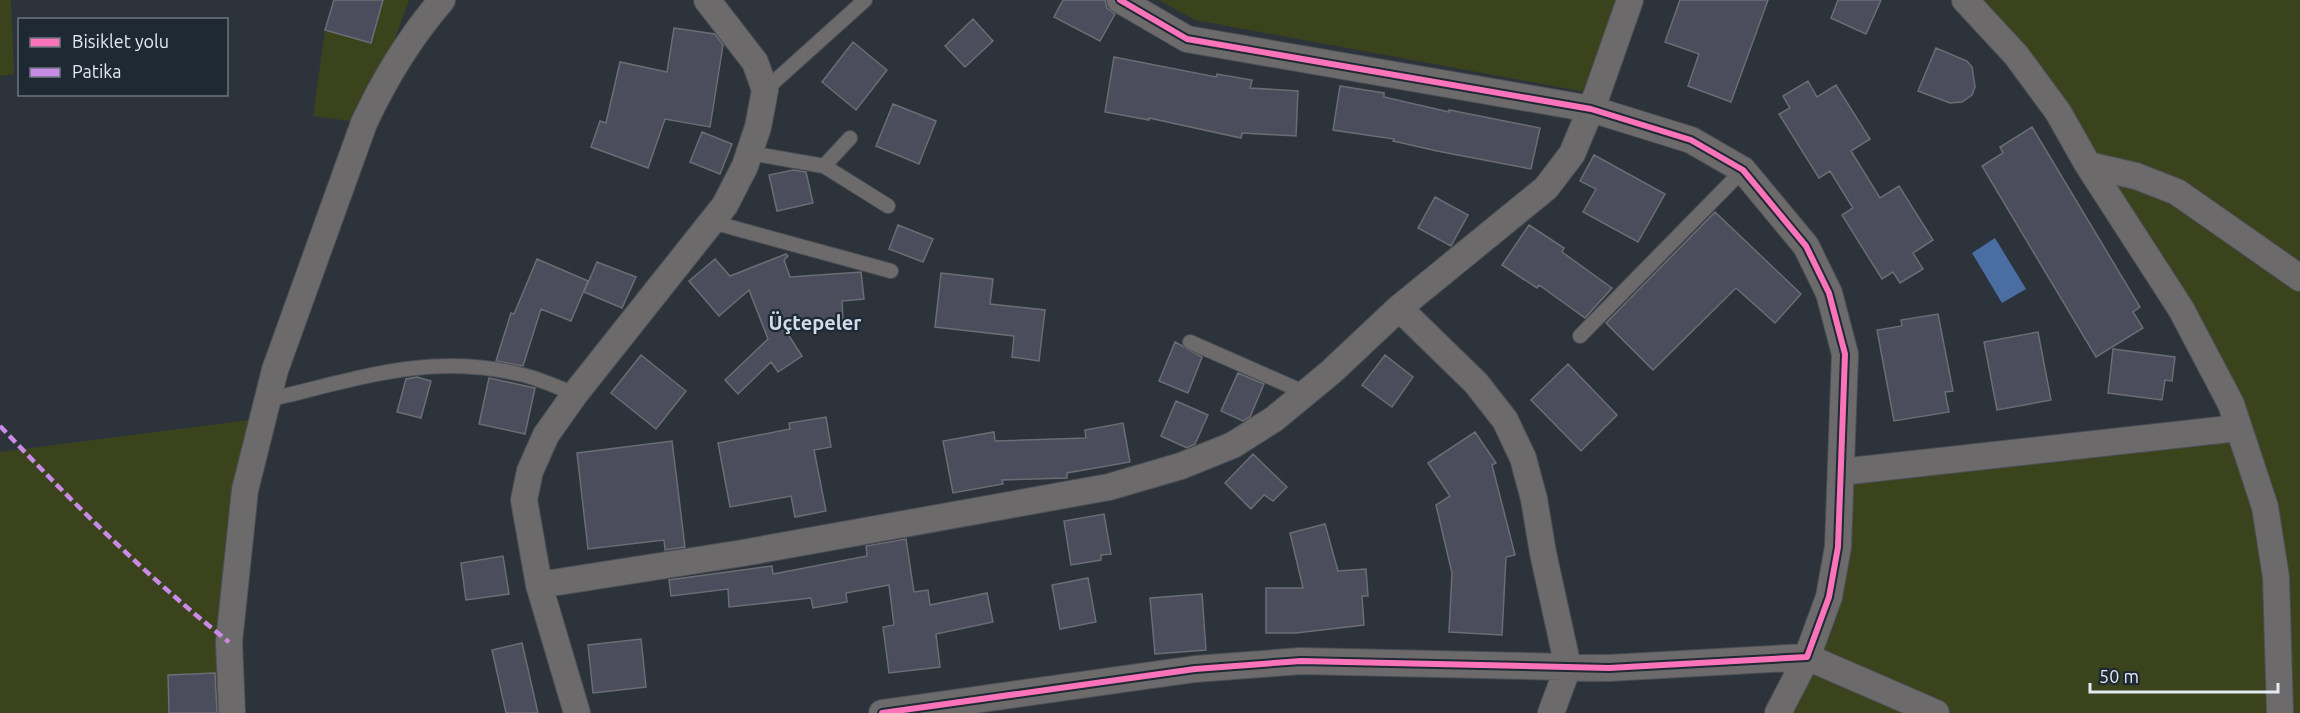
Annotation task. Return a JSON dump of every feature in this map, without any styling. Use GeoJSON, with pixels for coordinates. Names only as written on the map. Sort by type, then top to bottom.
{"type":"FeatureCollection","features":[{"type":"Feature","properties":{"kind":"street"},"geometry":{"type":"LineString","coordinates":[[232,713],[229,642],[245,490],[275,370],[364,123],[383,83],[411,39],[442,0]]}},
{"type":"Feature","properties":{"kind":"street"},"geometry":{"type":"LineString","coordinates":[[577,713],[539,585],[524,500],[530,471],[546,435],[575,394],[725,205],[750,153],[759,127],[765,90],[755,62],[707,0]]}},
{"type":"Feature","properties":{"kind":"street"},"geometry":{"type":"LineString","coordinates":[[1120,0],[1187,39],[1592,109],[1691,140],[1743,170],[1806,246],[1829,293],[1840,327],[1845,354],[1838,547],[1829,597],[1807,657],[1778,713]]}},
{"type":"Feature","properties":{"kind":"street"},"geometry":{"type":"LineString","coordinates":[[539,585],[743,553],[1109,488],[1181,466],[1233,445],[1274,420],[1399,308],[1546,188],[1572,154],[1592,109],[1630,0]]}},
{"type":"Feature","properties":{"kind":"street"},"geometry":{"type":"LineString","coordinates":[[1965,0],[2016,55],[2058,112],[2088,165],[2181,309],[2231,404],[2265,507],[2276,577],[2280,713]]}},
{"type":"Feature","properties":{"kind":"street"},"geometry":{"type":"LineString","coordinates":[[2088,165],[2136,176],[2177,192],[2300,278]]}},
{"type":"Feature","properties":{"kind":"street"},"geometry":{"type":"LineString","coordinates":[[1399,308],[1476,383],[1505,420],[1518,449],[1534,499],[1543,553],[1568,667],[1551,713]]}},
{"type":"Feature","properties":{"kind":"street"},"geometry":{"type":"LineString","coordinates":[[1841,472],[2238,428]]}},
{"type":"Feature","properties":{"kind":"street"},"geometry":{"type":"LineString","coordinates":[[882,713],[952,707],[1195,669],[1301,661],[1608,668],[1807,657],[1936,713]]}},
{"type":"Feature","properties":{"kind":"lane"},"geometry":{"type":"LineString","coordinates":[[765,90],[865,0]]}},
{"type":"Feature","properties":{"kind":"lane"},"geometry":{"type":"LineString","coordinates":[[824,166],[850,138]]}},
{"type":"Feature","properties":{"kind":"lane"},"geometry":{"type":"LineString","coordinates":[[750,153],[824,166],[888,206]]}},
{"type":"Feature","properties":{"kind":"lane"},"geometry":{"type":"LineString","coordinates":[[1580,336],[1743,170]]}},
{"type":"Feature","properties":{"kind":"lane"},"geometry":{"type":"LineString","coordinates":[[712,222],[891,270]]}},
{"type":"Feature","properties":{"kind":"lane"},"geometry":{"type":"LineString","coordinates":[[1190,342],[1306,393]]}},
{"type":"Feature","properties":{"kind":"lane"},"geometry":{"type":"LineString","coordinates":[[267,400],[400,368],[437,364],[519,374],[575,394]]}},
{"type":"Feature","properties":{"kind":"green space"},"geometry":{"type":"Polygon","coordinates":[[[0,0],[11,0],[14,74],[0,76],[0,0]]]}},
{"type":"Feature","properties":{"kind":"green space"},"geometry":{"type":"Polygon","coordinates":[[[383,0],[409,0],[364,123],[313,116],[325,30],[371,43],[383,0]]]}},
{"type":"Feature","properties":{"kind":"green space"},"geometry":{"type":"Polygon","coordinates":[[[1159,0],[1630,0],[1597,94],[1195,20],[1159,0]]]}},
{"type":"Feature","properties":{"kind":"green space"},"geometry":{"type":"Polygon","coordinates":[[[1965,0],[2300,0],[2300,713],[1778,713],[1807,657],[1841,472],[2238,428],[2181,309],[1965,0]]]}},
{"type":"Feature","properties":{"kind":"green space"},"geometry":{"type":"Polygon","coordinates":[[[263,418],[232,713],[0,713],[0,452],[263,418]]]}},
{"type":"Feature","properties":{"kind":"water"},"geometry":{"type":"Polygon","coordinates":[[[1995,238],[2026,289],[2002,303],[1972,253],[1995,238]]]}},
{"type":"Feature","properties":{"kind":"building"},"geometry":{"type":"Polygon","coordinates":[[[334,0],[383,0],[371,43],[325,30],[334,0]]]}},
{"type":"Feature","properties":{"kind":"building"},"geometry":{"type":"Polygon","coordinates":[[[1063,0],[1105,0],[1107,8],[1115,14],[1100,41],[1054,17],[1063,0]]]}},
{"type":"Feature","properties":{"kind":"building"},"geometry":{"type":"Polygon","coordinates":[[[1680,0],[1768,0],[1731,102],[1688,86],[1699,54],[1665,42],[1680,0]]]}},
{"type":"Feature","properties":{"kind":"building"},"geometry":{"type":"Polygon","coordinates":[[[1838,0],[1881,0],[1866,34],[1831,18],[1838,0]]]}},
{"type":"Feature","properties":{"kind":"building"},"geometry":{"type":"Polygon","coordinates":[[[973,19],[993,41],[965,67],[945,46],[973,19]]]}},
{"type":"Feature","properties":{"kind":"building"},"geometry":{"type":"Polygon","coordinates":[[[674,28],[715,34],[723,45],[710,127],[665,119],[648,168],[591,147],[600,121],[606,123],[620,62],[667,72],[674,28]]]}},
{"type":"Feature","properties":{"kind":"building"},"geometry":{"type":"Polygon","coordinates":[[[853,42],[887,70],[856,110],[822,82],[853,42]]]}},
{"type":"Feature","properties":{"kind":"building"},"geometry":{"type":"Polygon","coordinates":[[[1936,48],[1967,61],[1972,67],[1975,87],[1972,95],[1962,102],[1950,103],[1918,91],[1936,48]]]}},
{"type":"Feature","properties":{"kind":"building"},"geometry":{"type":"Polygon","coordinates":[[[1114,57],[1216,77],[1217,74],[1252,80],[1250,88],[1298,91],[1296,136],[1242,133],[1241,138],[1149,118],[1149,120],[1105,112],[1114,57]]]}},
{"type":"Feature","properties":{"kind":"building"},"geometry":{"type":"Polygon","coordinates":[[[1808,81],[1817,97],[1836,85],[1870,139],[1851,151],[1880,198],[1899,186],[1933,240],[1913,253],[1923,269],[1900,283],[1893,272],[1882,279],[1842,215],[1853,208],[1830,171],[1819,178],[1779,114],[1790,108],[1783,96],[1808,81]]]}},
{"type":"Feature","properties":{"kind":"building"},"geometry":{"type":"Polygon","coordinates":[[[1340,86],[1384,93],[1384,97],[1449,112],[1449,110],[1540,128],[1531,169],[1437,151],[1393,141],[1394,139],[1333,130],[1340,86]]]}},
{"type":"Feature","properties":{"kind":"building"},"geometry":{"type":"Polygon","coordinates":[[[893,104],[936,121],[919,164],[876,146],[893,104]]]}},
{"type":"Feature","properties":{"kind":"building"},"geometry":{"type":"Polygon","coordinates":[[[2032,127],[2140,307],[2133,312],[2143,328],[2096,357],[1982,166],[2003,153],[2000,147],[2032,127]]]}},
{"type":"Feature","properties":{"kind":"building"},"geometry":{"type":"Polygon","coordinates":[[[702,132],[732,144],[720,174],[690,162],[702,132]]]}},
{"type":"Feature","properties":{"kind":"building"},"geometry":{"type":"Polygon","coordinates":[[[1594,155],[1665,194],[1638,242],[1583,212],[1596,189],[1580,181],[1594,155]]]}},
{"type":"Feature","properties":{"kind":"building"},"geometry":{"type":"Polygon","coordinates":[[[793,170],[806,172],[813,203],[777,211],[769,175],[793,170]]]}},
{"type":"Feature","properties":{"kind":"building"},"geometry":{"type":"Polygon","coordinates":[[[1435,197],[1468,215],[1451,246],[1418,228],[1435,197]]]}},
{"type":"Feature","properties":{"kind":"building"},"geometry":{"type":"Polygon","coordinates":[[[1715,212],[1801,294],[1775,323],[1736,288],[1653,370],[1606,323],[1715,212]]]}},
{"type":"Feature","properties":{"kind":"building"},"geometry":{"type":"Polygon","coordinates":[[[898,225],[933,239],[923,262],[889,249],[898,225]]]}},
{"type":"Feature","properties":{"kind":"building"},"geometry":{"type":"Polygon","coordinates":[[[1529,225],[1564,248],[1562,252],[1612,288],[1585,318],[1539,285],[1537,288],[1502,265],[1529,225]]]}},
{"type":"Feature","properties":{"kind":"building"},"geometry":{"type":"Polygon","coordinates":[[[786,254],[788,256],[784,260],[790,277],[861,272],[864,299],[842,301],[843,320],[782,325],[802,356],[778,372],[771,362],[738,394],[725,380],[768,339],[749,290],[719,316],[689,281],[715,259],[730,276],[786,254]]]}},
{"type":"Feature","properties":{"kind":"building"},"geometry":{"type":"Polygon","coordinates":[[[537,259],[588,281],[571,321],[541,309],[523,366],[496,361],[511,313],[514,314],[537,259]]]}},
{"type":"Feature","properties":{"kind":"building"},"geometry":{"type":"Polygon","coordinates":[[[597,262],[636,277],[622,308],[584,292],[597,262]]]}},
{"type":"Feature","properties":{"kind":"building"},"geometry":{"type":"Polygon","coordinates":[[[941,273],[993,279],[990,304],[1045,310],[1039,361],[1012,357],[1014,336],[935,327],[941,273]]]}},
{"type":"Feature","properties":{"kind":"building"},"geometry":{"type":"Polygon","coordinates":[[[1938,314],[1953,391],[1945,392],[1949,412],[1894,421],[1877,330],[1902,326],[1901,320],[1938,314]]]}},
{"type":"Feature","properties":{"kind":"building"},"geometry":{"type":"Polygon","coordinates":[[[2038,332],[2051,400],[1997,410],[1984,342],[2038,332]]]}},
{"type":"Feature","properties":{"kind":"building"},"geometry":{"type":"Polygon","coordinates":[[[1175,342],[1202,357],[1188,393],[1159,381],[1175,342]]]}},
{"type":"Feature","properties":{"kind":"building"},"geometry":{"type":"Polygon","coordinates":[[[2113,349],[2175,357],[2172,381],[2165,380],[2162,400],[2108,393],[2113,349]]]}},
{"type":"Feature","properties":{"kind":"building"},"geometry":{"type":"Polygon","coordinates":[[[641,355],[686,391],[656,429],[611,393],[641,355]]]}},
{"type":"Feature","properties":{"kind":"building"},"geometry":{"type":"Polygon","coordinates":[[[1385,355],[1413,377],[1392,407],[1362,385],[1385,355]]]}},
{"type":"Feature","properties":{"kind":"building"},"geometry":{"type":"Polygon","coordinates":[[[1568,364],[1617,415],[1581,451],[1531,400],[1568,364]]]}},
{"type":"Feature","properties":{"kind":"building"},"geometry":{"type":"Polygon","coordinates":[[[1238,373],[1264,384],[1250,417],[1243,421],[1221,411],[1238,373]]]}},
{"type":"Feature","properties":{"kind":"building"},"geometry":{"type":"Polygon","coordinates":[[[417,377],[431,381],[421,418],[397,412],[406,379],[417,377]]]}},
{"type":"Feature","properties":{"kind":"building"},"geometry":{"type":"Polygon","coordinates":[[[489,378],[535,388],[525,434],[479,424],[489,378]]]}},
{"type":"Feature","properties":{"kind":"building"},"geometry":{"type":"Polygon","coordinates":[[[1176,401],[1208,415],[1195,444],[1187,448],[1161,436],[1176,401]]]}},
{"type":"Feature","properties":{"kind":"building"},"geometry":{"type":"Polygon","coordinates":[[[826,417],[831,447],[814,450],[826,511],[795,517],[791,496],[730,507],[718,443],[790,429],[789,423],[826,417]]]}},
{"type":"Feature","properties":{"kind":"building"},"geometry":{"type":"Polygon","coordinates":[[[1123,423],[1130,462],[1067,473],[1067,478],[1002,480],[1003,484],[953,493],[943,441],[994,432],[995,441],[1086,438],[1085,430],[1123,423]]]}},
{"type":"Feature","properties":{"kind":"building"},"geometry":{"type":"Polygon","coordinates":[[[1475,432],[1496,463],[1492,465],[1515,555],[1506,557],[1502,635],[1449,632],[1452,573],[1436,505],[1450,496],[1428,463],[1475,432]]]}},
{"type":"Feature","properties":{"kind":"building"},"geometry":{"type":"Polygon","coordinates":[[[672,441],[685,547],[665,550],[664,540],[588,549],[577,453],[672,441]]]}},
{"type":"Feature","properties":{"kind":"building"},"geometry":{"type":"Polygon","coordinates":[[[1253,454],[1287,487],[1273,501],[1264,495],[1251,509],[1225,483],[1253,454]]]}},
{"type":"Feature","properties":{"kind":"building"},"geometry":{"type":"Polygon","coordinates":[[[1104,514],[1111,554],[1101,555],[1101,560],[1071,565],[1064,521],[1104,514]]]}},
{"type":"Feature","properties":{"kind":"building"},"geometry":{"type":"Polygon","coordinates":[[[1325,524],[1338,571],[1366,569],[1368,596],[1362,596],[1364,625],[1296,633],[1266,633],[1266,588],[1303,588],[1290,533],[1325,524]]]}},
{"type":"Feature","properties":{"kind":"building"},"geometry":{"type":"Polygon","coordinates":[[[906,539],[914,592],[928,590],[930,605],[987,593],[993,622],[936,634],[940,667],[889,673],[883,627],[894,625],[889,585],[846,593],[847,602],[813,608],[811,598],[729,607],[728,589],[671,596],[669,580],[772,566],[773,574],[867,556],[866,546],[906,539]]]}},
{"type":"Feature","properties":{"kind":"building"},"geometry":{"type":"Polygon","coordinates":[[[503,556],[509,594],[466,600],[461,563],[503,556]]]}},
{"type":"Feature","properties":{"kind":"building"},"geometry":{"type":"Polygon","coordinates":[[[1088,578],[1096,622],[1060,629],[1052,585],[1088,578]]]}},
{"type":"Feature","properties":{"kind":"building"},"geometry":{"type":"Polygon","coordinates":[[[1202,594],[1206,650],[1155,654],[1150,598],[1202,594]]]}},
{"type":"Feature","properties":{"kind":"building"},"geometry":{"type":"Polygon","coordinates":[[[641,639],[646,687],[593,693],[588,645],[641,639]]]}},
{"type":"Feature","properties":{"kind":"building"},"geometry":{"type":"Polygon","coordinates":[[[522,643],[538,713],[506,713],[492,650],[522,643]]]}},
{"type":"Feature","properties":{"kind":"building"},"geometry":{"type":"Polygon","coordinates":[[[215,673],[217,713],[169,713],[168,675],[215,673]]]}},
{"type":"Feature","properties":{"kind":"marked path"},"geometry":{"type":"LineString","coordinates":[[0,426],[111,538],[168,591],[229,642]]}},
{"type":"Feature","properties":{"kind":"cycle path"},"geometry":{"type":"LineString","coordinates":[[882,713],[1195,669],[1301,661],[1609,668],[1807,657],[1829,597],[1838,547],[1845,354],[1829,293],[1806,246],[1743,170],[1691,140],[1591,109],[1187,39],[1120,0]]}},
{"type":"Feature","properties":{"kind":"district","name":"Üçtepeler"},"geometry":{"type":"Point","coordinates":[815,322]}}]}
